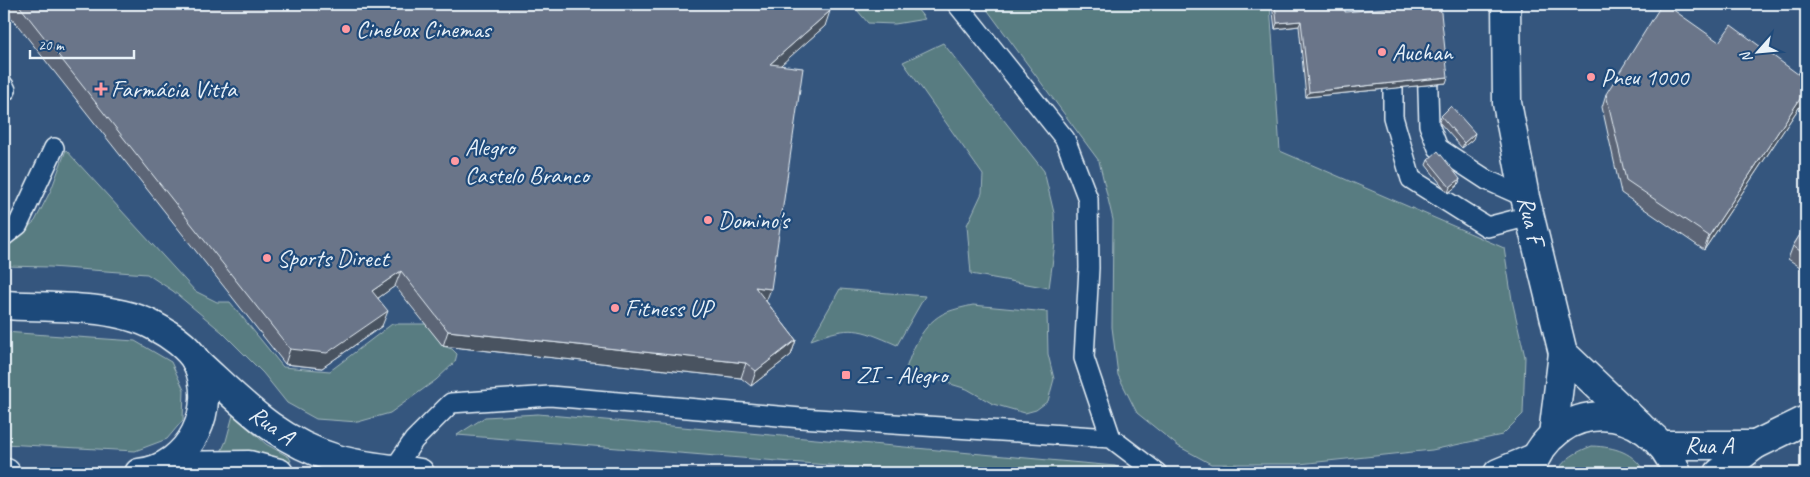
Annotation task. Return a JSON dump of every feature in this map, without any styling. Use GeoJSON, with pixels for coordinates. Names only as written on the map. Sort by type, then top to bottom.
{"type":"FeatureCollection","features":[{"type":"Feature","properties":{"kind":"street","name":"Rua F"},"geometry":{"type":"LineString","coordinates":[[1506,4],[1507,103],[1527,207],[1562,353],[1552,435]]}},
{"type":"Feature","properties":{"kind":"street","name":"Rua A"},"geometry":{"type":"LineString","coordinates":[[4,305],[119,314],[153,325],[176,340],[196,361],[268,427],[298,445],[338,460],[420,473]]}},
{"type":"Feature","properties":{"kind":"street"},"geometry":{"type":"LineString","coordinates":[[1562,353],[1663,445],[1677,473]]}},
{"type":"Feature","properties":{"kind":"street"},"geometry":{"type":"LineString","coordinates":[[150,471],[190,444],[201,422],[205,402],[204,383],[196,361]]}},
{"type":"Feature","properties":{"kind":"street"},"geometry":{"type":"LineString","coordinates":[[1498,473],[1532,465],[1552,435],[1570,424],[1597,416],[1614,417],[1640,426]]}},
{"type":"Feature","properties":{"kind":"street","name":"Rua A"},"geometry":{"type":"LineString","coordinates":[[1719,473],[1754,445],[1806,420]]}},
{"type":"Feature","properties":{"kind":"street","name":"Rua A"},"geometry":{"type":"LineString","coordinates":[[1663,445],[1754,445]]}},
{"type":"Feature","properties":{"kind":"street","name":"Rua A"},"geometry":{"type":"LineString","coordinates":[[150,471],[249,465],[279,473]]}},
{"type":"Feature","properties":{"kind":"lane"},"geometry":{"type":"LineString","coordinates":[[957,4],[1065,139],[1088,199],[1089,268],[1084,358],[1111,438]]}},
{"type":"Feature","properties":{"kind":"lane"},"geometry":{"type":"LineString","coordinates":[[1392,42],[1393,117],[1411,179],[1487,227],[1527,207],[1438,148],[1429,125],[1426,41]]}},
{"type":"Feature","properties":{"kind":"lane"},"geometry":{"type":"LineString","coordinates":[[4,236],[18,225],[54,148]]}},
{"type":"Feature","properties":{"kind":"lane"},"geometry":{"type":"LineString","coordinates":[[394,469],[414,440],[451,403],[550,396],[801,418],[1111,438],[1158,473]]}},
{"type":"Feature","properties":{"kind":"shaded area"},"geometry":{"type":"Polygon","coordinates":[[[4,4],[1806,4],[1806,473],[4,473],[4,4]]]}},
{"type":"Feature","properties":{"kind":"green space"},"geometry":{"type":"Polygon","coordinates":[[[852,4],[913,4],[925,19],[895,24],[868,23],[852,4]]]}},
{"type":"Feature","properties":{"kind":"green space"},"geometry":{"type":"Polygon","coordinates":[[[983,4],[1270,4],[1280,151],[1504,248],[1512,300],[1525,357],[1523,414],[1502,435],[1432,450],[1299,464],[1211,464],[1178,446],[1137,413],[1118,375],[1112,327],[1113,220],[1099,161],[983,4]]]}},
{"type":"Feature","properties":{"kind":"green space"},"geometry":{"type":"Polygon","coordinates":[[[943,43],[1044,171],[1054,213],[1055,244],[1049,288],[971,274],[967,225],[982,193],[983,175],[903,62],[943,43]]]}},
{"type":"Feature","properties":{"kind":"green space"},"geometry":{"type":"Polygon","coordinates":[[[66,150],[195,291],[217,302],[230,302],[283,367],[330,371],[392,324],[426,324],[443,346],[452,349],[457,354],[455,362],[436,380],[390,413],[358,422],[316,419],[287,403],[263,373],[222,332],[173,291],[147,274],[50,267],[4,266],[4,248],[35,221],[51,190],[66,150]]]}},
{"type":"Feature","properties":{"kind":"green space"},"geometry":{"type":"Polygon","coordinates":[[[840,289],[925,296],[897,345],[873,335],[854,330],[836,332],[811,340],[840,289]]]}},
{"type":"Feature","properties":{"kind":"green space"},"geometry":{"type":"Polygon","coordinates":[[[973,305],[1047,312],[1048,354],[1054,379],[1048,401],[1036,410],[1025,413],[993,404],[967,389],[934,379],[912,378],[904,375],[914,348],[924,330],[938,317],[947,312],[973,305]]]}},
{"type":"Feature","properties":{"kind":"green space"},"geometry":{"type":"Polygon","coordinates":[[[4,332],[135,341],[171,362],[184,390],[183,420],[167,439],[135,451],[4,444],[4,332]]]}},
{"type":"Feature","properties":{"kind":"green space"},"geometry":{"type":"Polygon","coordinates":[[[538,414],[1115,466],[1125,473],[926,473],[457,435],[485,417],[538,414]]]}},
{"type":"Feature","properties":{"kind":"green space"},"geometry":{"type":"Polygon","coordinates":[[[233,415],[266,444],[289,457],[291,461],[288,462],[264,454],[221,452],[233,415]]]}},
{"type":"Feature","properties":{"kind":"green space"},"geometry":{"type":"Polygon","coordinates":[[[1592,446],[1616,449],[1629,455],[1641,466],[1645,473],[1556,473],[1571,456],[1592,446]]]}},
{"type":"Feature","properties":{"kind":"building","name":"Alegro Castelo Branco"},"geometry":{"type":"Polygon","coordinates":[[[18,4],[824,4],[830,11],[770,64],[803,68],[771,289],[755,287],[796,340],[756,371],[746,363],[448,331],[401,271],[372,291],[388,311],[327,353],[290,349],[18,4]]]}},
{"type":"Feature","properties":{"kind":"building"},"geometry":{"type":"Polygon","coordinates":[[[1275,4],[1344,4],[1345,12],[1440,4],[1448,77],[1309,92],[1301,21],[1277,23],[1275,4]]]}},
{"type":"Feature","properties":{"kind":"building"},"geometry":{"type":"Polygon","coordinates":[[[1662,4],[1665,4],[1719,42],[1731,25],[1806,80],[1806,90],[1709,236],[1626,180],[1606,94],[1662,4]]]}},
{"type":"Feature","properties":{"kind":"building"},"geometry":{"type":"Polygon","coordinates":[[[1806,61],[1806,76],[1799,71],[1806,61]]]}},
{"type":"Feature","properties":{"kind":"building"},"geometry":{"type":"Polygon","coordinates":[[[1451,106],[1475,133],[1464,143],[1441,116],[1451,106]]]}},
{"type":"Feature","properties":{"kind":"building"},"geometry":{"type":"Polygon","coordinates":[[[1438,151],[1460,179],[1450,187],[1428,160],[1438,151]]]}},
{"type":"Feature","properties":{"kind":"building"},"geometry":{"type":"Polygon","coordinates":[[[1806,225],[1806,255],[1793,246],[1806,225]]]}},
{"type":"Feature","properties":{"kind":"place","name":"Cinebox Cinemas"},"geometry":{"type":"Point","coordinates":[346,29]}},
{"type":"Feature","properties":{"kind":"place","name":"Auchan"},"geometry":{"type":"Point","coordinates":[1382,52]}},
{"type":"Feature","properties":{"kind":"place","name":"Pneu 1000"},"geometry":{"type":"Point","coordinates":[1591,77]}},
{"type":"Feature","properties":{"kind":"place","name":"Farmácia Vitta"},"geometry":{"type":"Point","coordinates":[101,89]}},
{"type":"Feature","properties":{"kind":"place","name":"Alegro Castelo Branco"},"geometry":{"type":"Point","coordinates":[455,161]}},
{"type":"Feature","properties":{"kind":"place","name":"Domino's"},"geometry":{"type":"Point","coordinates":[708,220]}},
{"type":"Feature","properties":{"kind":"place","name":"Sports Direct"},"geometry":{"type":"Point","coordinates":[267,258]}},
{"type":"Feature","properties":{"kind":"place","name":"Fitness UP"},"geometry":{"type":"Point","coordinates":[615,308]}},
{"type":"Feature","properties":{"kind":"place","name":"ZI - Alegro"},"geometry":{"type":"Point","coordinates":[846,375]}}]}
